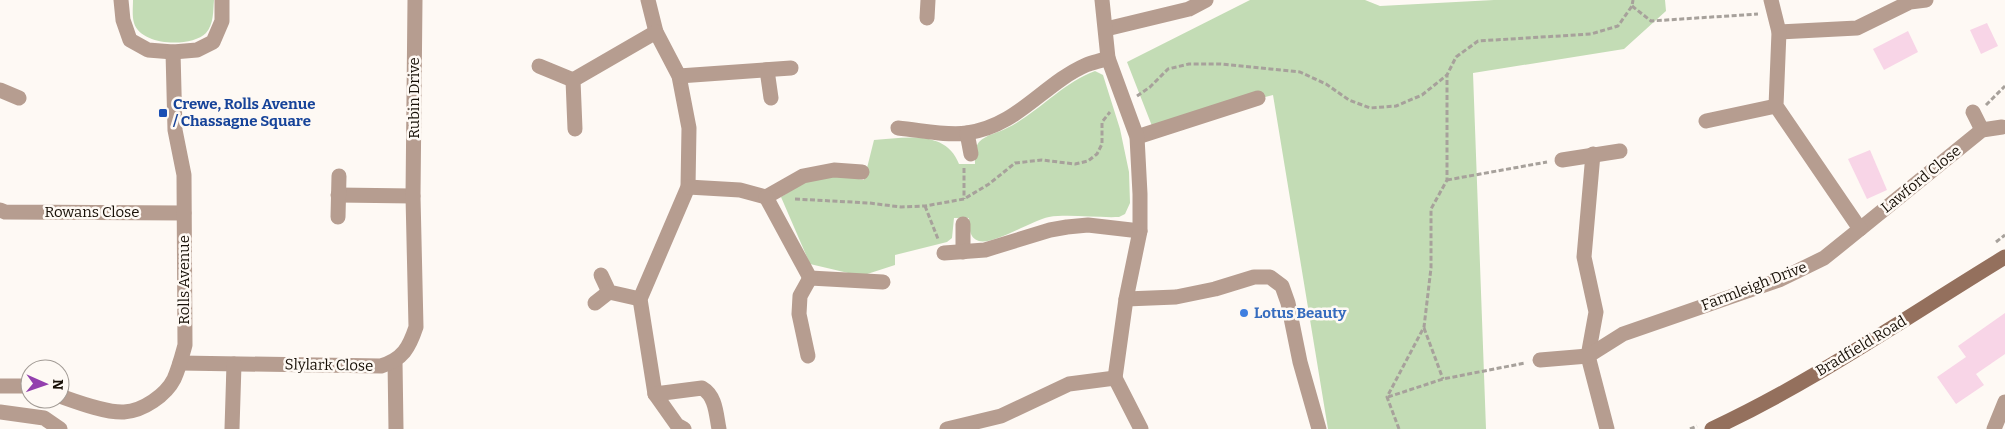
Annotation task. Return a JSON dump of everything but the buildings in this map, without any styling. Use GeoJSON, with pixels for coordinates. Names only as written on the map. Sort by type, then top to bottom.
{"type":"FeatureCollection","features":[{"type":"Feature","properties":{"kind":"main road","name":"Bradfield Road"},"geometry":{"type":"LineString","coordinates":[[1712,429],[1757,408],[1866,345],[2005,256]]}},
{"type":"Feature","properties":{"kind":"street"},"geometry":{"type":"LineString","coordinates":[[121,0],[123,20],[130,40],[148,50],[173,52],[197,50],[213,42],[222,21],[222,0]]}},
{"type":"Feature","properties":{"kind":"street","name":"Rubin Drive"},"geometry":{"type":"LineString","coordinates":[[413,196],[415,0]]}},
{"type":"Feature","properties":{"kind":"street"},"geometry":{"type":"LineString","coordinates":[[648,0],[656,32],[680,76],[689,128],[688,188],[640,299],[655,394],[677,428]]}},
{"type":"Feature","properties":{"kind":"street"},"geometry":{"type":"LineString","coordinates":[[928,0],[928,18]]}},
{"type":"Feature","properties":{"kind":"street"},"geometry":{"type":"LineString","coordinates":[[1102,0],[1108,58],[1138,137],[1140,231],[1126,299],[1115,378],[1141,429]]}},
{"type":"Feature","properties":{"kind":"street"},"geometry":{"type":"LineString","coordinates":[[1106,29],[1189,10],[1206,0]]}},
{"type":"Feature","properties":{"kind":"street"},"geometry":{"type":"LineString","coordinates":[[1779,32],[1857,28],[1910,2],[1926,0]]}},
{"type":"Feature","properties":{"kind":"street"},"geometry":{"type":"LineString","coordinates":[[1773,7],[1779,32],[1776,106],[1860,228]]}},
{"type":"Feature","properties":{"kind":"street"},"geometry":{"type":"LineString","coordinates":[[574,80],[656,32]]}},
{"type":"Feature","properties":{"kind":"street","name":"Rolls Avenue"},"geometry":{"type":"LineString","coordinates":[[70,399],[108,410],[124,412],[140,408],[158,398],[174,380],[180,363],[185,345],[184,175],[175,130],[173,52]]}},
{"type":"Feature","properties":{"kind":"street"},"geometry":{"type":"LineString","coordinates":[[898,128],[942,133],[967,133],[988,128],[1009,119],[1085,66],[1108,58]]}},
{"type":"Feature","properties":{"kind":"street"},"geometry":{"type":"LineString","coordinates":[[539,66],[574,80]]}},
{"type":"Feature","properties":{"kind":"street"},"geometry":{"type":"LineString","coordinates":[[680,76],[791,68]]}},
{"type":"Feature","properties":{"kind":"street"},"geometry":{"type":"LineString","coordinates":[[767,70],[771,98]]}},
{"type":"Feature","properties":{"kind":"street"},"geometry":{"type":"LineString","coordinates":[[574,80],[574,129]]}},
{"type":"Feature","properties":{"kind":"street"},"geometry":{"type":"LineString","coordinates":[[0,90],[19,98]]}},
{"type":"Feature","properties":{"kind":"street"},"geometry":{"type":"LineString","coordinates":[[1138,137],[1258,98]]}},
{"type":"Feature","properties":{"kind":"street"},"geometry":{"type":"LineString","coordinates":[[1706,121],[1776,106]]}},
{"type":"Feature","properties":{"kind":"street"},"geometry":{"type":"LineString","coordinates":[[1973,112],[1982,130],[2002,127]]}},
{"type":"Feature","properties":{"kind":"street","name":"Lawford Close"},"geometry":{"type":"LineString","coordinates":[[1860,228],[1982,130]]}},
{"type":"Feature","properties":{"kind":"street"},"geometry":{"type":"LineString","coordinates":[[967,133],[971,154]]}},
{"type":"Feature","properties":{"kind":"street"},"geometry":{"type":"LineString","coordinates":[[1562,160],[1620,151]]}},
{"type":"Feature","properties":{"kind":"street"},"geometry":{"type":"LineString","coordinates":[[1593,154],[1584,257],[1596,312],[1588,356],[1607,429]]}},
{"type":"Feature","properties":{"kind":"street"},"geometry":{"type":"LineString","coordinates":[[688,188],[740,190],[766,197],[803,176],[834,170],[862,172]]}},
{"type":"Feature","properties":{"kind":"street"},"geometry":{"type":"LineString","coordinates":[[338,217],[339,176]]}},
{"type":"Feature","properties":{"kind":"street"},"geometry":{"type":"LineString","coordinates":[[338,195],[413,196]]}},
{"type":"Feature","properties":{"kind":"street","name":"Slylark Close"},"geometry":{"type":"LineString","coordinates":[[180,363],[381,366],[395,361],[410,346],[416,327],[413,196]]}},
{"type":"Feature","properties":{"kind":"street"},"geometry":{"type":"LineString","coordinates":[[766,197],[810,278]]}},
{"type":"Feature","properties":{"kind":"street","name":"Rowans Close"},"geometry":{"type":"LineString","coordinates":[[0,210],[5,212],[184,213]]}},
{"type":"Feature","properties":{"kind":"street"},"geometry":{"type":"LineString","coordinates":[[963,224],[963,252]]}},
{"type":"Feature","properties":{"kind":"street"},"geometry":{"type":"LineString","coordinates":[[944,254],[985,250],[1050,230],[1067,227],[1088,225],[1140,231]]}},
{"type":"Feature","properties":{"kind":"street","name":"Farmleigh Drive"},"geometry":{"type":"LineString","coordinates":[[1540,360],[1588,356],[1624,334],[1780,280],[1824,258],[1860,228]]}},
{"type":"Feature","properties":{"kind":"street"},"geometry":{"type":"LineString","coordinates":[[601,276],[609,292]]}},
{"type":"Feature","properties":{"kind":"street"},"geometry":{"type":"LineString","coordinates":[[1126,299],[1176,297],[1254,277],[1270,277],[1282,286],[1288,303],[1300,362],[1319,429]]}},
{"type":"Feature","properties":{"kind":"street"},"geometry":{"type":"LineString","coordinates":[[810,278],[883,282]]}},
{"type":"Feature","properties":{"kind":"street"},"geometry":{"type":"LineString","coordinates":[[808,356],[800,314],[800,296],[810,278]]}},
{"type":"Feature","properties":{"kind":"street"},"geometry":{"type":"LineString","coordinates":[[609,292],[640,299]]}},
{"type":"Feature","properties":{"kind":"street"},"geometry":{"type":"LineString","coordinates":[[595,303],[609,292]]}},
{"type":"Feature","properties":{"kind":"street"},"geometry":{"type":"LineString","coordinates":[[395,361],[396,429]]}},
{"type":"Feature","properties":{"kind":"street"},"geometry":{"type":"LineString","coordinates":[[232,429],[234,364]]}},
{"type":"Feature","properties":{"kind":"street"},"geometry":{"type":"LineString","coordinates":[[947,429],[1001,416],[1069,384],[1115,378]]}},
{"type":"Feature","properties":{"kind":"street"},"geometry":{"type":"LineString","coordinates":[[0,386],[20,386]]}},
{"type":"Feature","properties":{"kind":"street"},"geometry":{"type":"LineString","coordinates":[[655,394],[702,388],[708,392],[713,400],[719,429]]}},
{"type":"Feature","properties":{"kind":"street"},"geometry":{"type":"LineString","coordinates":[[1994,429],[2005,402]]}},
{"type":"Feature","properties":{"kind":"street"},"geometry":{"type":"LineString","coordinates":[[0,412],[44,418],[60,429]]}},
{"type":"Feature","properties":{"kind":"path"},"geometry":{"type":"LineString","coordinates":[[766,197],[901,206],[925,206],[964,200],[1015,163],[1042,160],[1075,164],[1088,161],[1096,154],[1102,144],[1102,122],[1108,113],[1150,87],[1168,69],[1190,64],[1220,64],[1300,72],[1326,84],[1349,100],[1370,108],[1396,106],[1422,95],[1447,75],[1456,57],[1478,41],[1591,34],[1618,26],[1632,6],[1633,0]]}},
{"type":"Feature","properties":{"kind":"path"},"geometry":{"type":"LineString","coordinates":[[1632,6],[1651,21],[1773,7]]}},
{"type":"Feature","properties":{"kind":"path"},"geometry":{"type":"LineString","coordinates":[[1400,429],[1387,397],[1424,327],[1431,268],[1431,209],[1447,180],[1447,75]]}},
{"type":"Feature","properties":{"kind":"path"},"geometry":{"type":"LineString","coordinates":[[1973,112],[1986,105],[2005,86]]}},
{"type":"Feature","properties":{"kind":"path"},"geometry":{"type":"LineString","coordinates":[[964,200],[963,169],[971,154]]}},
{"type":"Feature","properties":{"kind":"path"},"geometry":{"type":"LineString","coordinates":[[1447,180],[1562,160]]}},
{"type":"Feature","properties":{"kind":"path"},"geometry":{"type":"LineString","coordinates":[[925,206],[944,254]]}},
{"type":"Feature","properties":{"kind":"path"},"geometry":{"type":"LineString","coordinates":[[1424,327],[1443,379]]}},
{"type":"Feature","properties":{"kind":"path"},"geometry":{"type":"LineString","coordinates":[[1387,397],[1443,379],[1540,360]]}},
{"type":"Feature","properties":{"kind":"green space"},"geometry":{"type":"Polygon","coordinates":[[[133,0],[214,0],[212,22],[206,33],[199,38],[178,42],[156,40],[138,31],[134,23],[133,0]]]}},
{"type":"Feature","properties":{"kind":"green space"},"geometry":{"type":"Polygon","coordinates":[[[1250,0],[1365,0],[1380,6],[1494,0],[1665,0],[1666,11],[1624,49],[1473,73],[1486,429],[1328,429],[1273,95],[1152,126],[1127,62],[1250,0]]]}},
{"type":"Feature","properties":{"kind":"green space"},"geometry":{"type":"Polygon","coordinates":[[[1095,71],[1103,75],[1120,129],[1129,172],[1130,203],[1125,214],[1119,217],[1049,217],[993,240],[985,241],[976,240],[971,235],[969,218],[954,218],[952,238],[947,242],[895,255],[895,265],[861,276],[810,264],[781,197],[805,182],[838,175],[864,180],[874,140],[911,137],[934,140],[944,145],[953,153],[959,164],[975,164],[976,147],[982,139],[1018,122],[1061,90],[1095,71]]]}},
{"type":"Feature","properties":{"kind":"place","name":"Crewe, Rolls Avenue / Chassagne Square"},"geometry":{"type":"Point","coordinates":[163,113]}},
{"type":"Feature","properties":{"kind":"place","name":"Lotus Beauty"},"geometry":{"type":"Point","coordinates":[1244,313]}}]}
